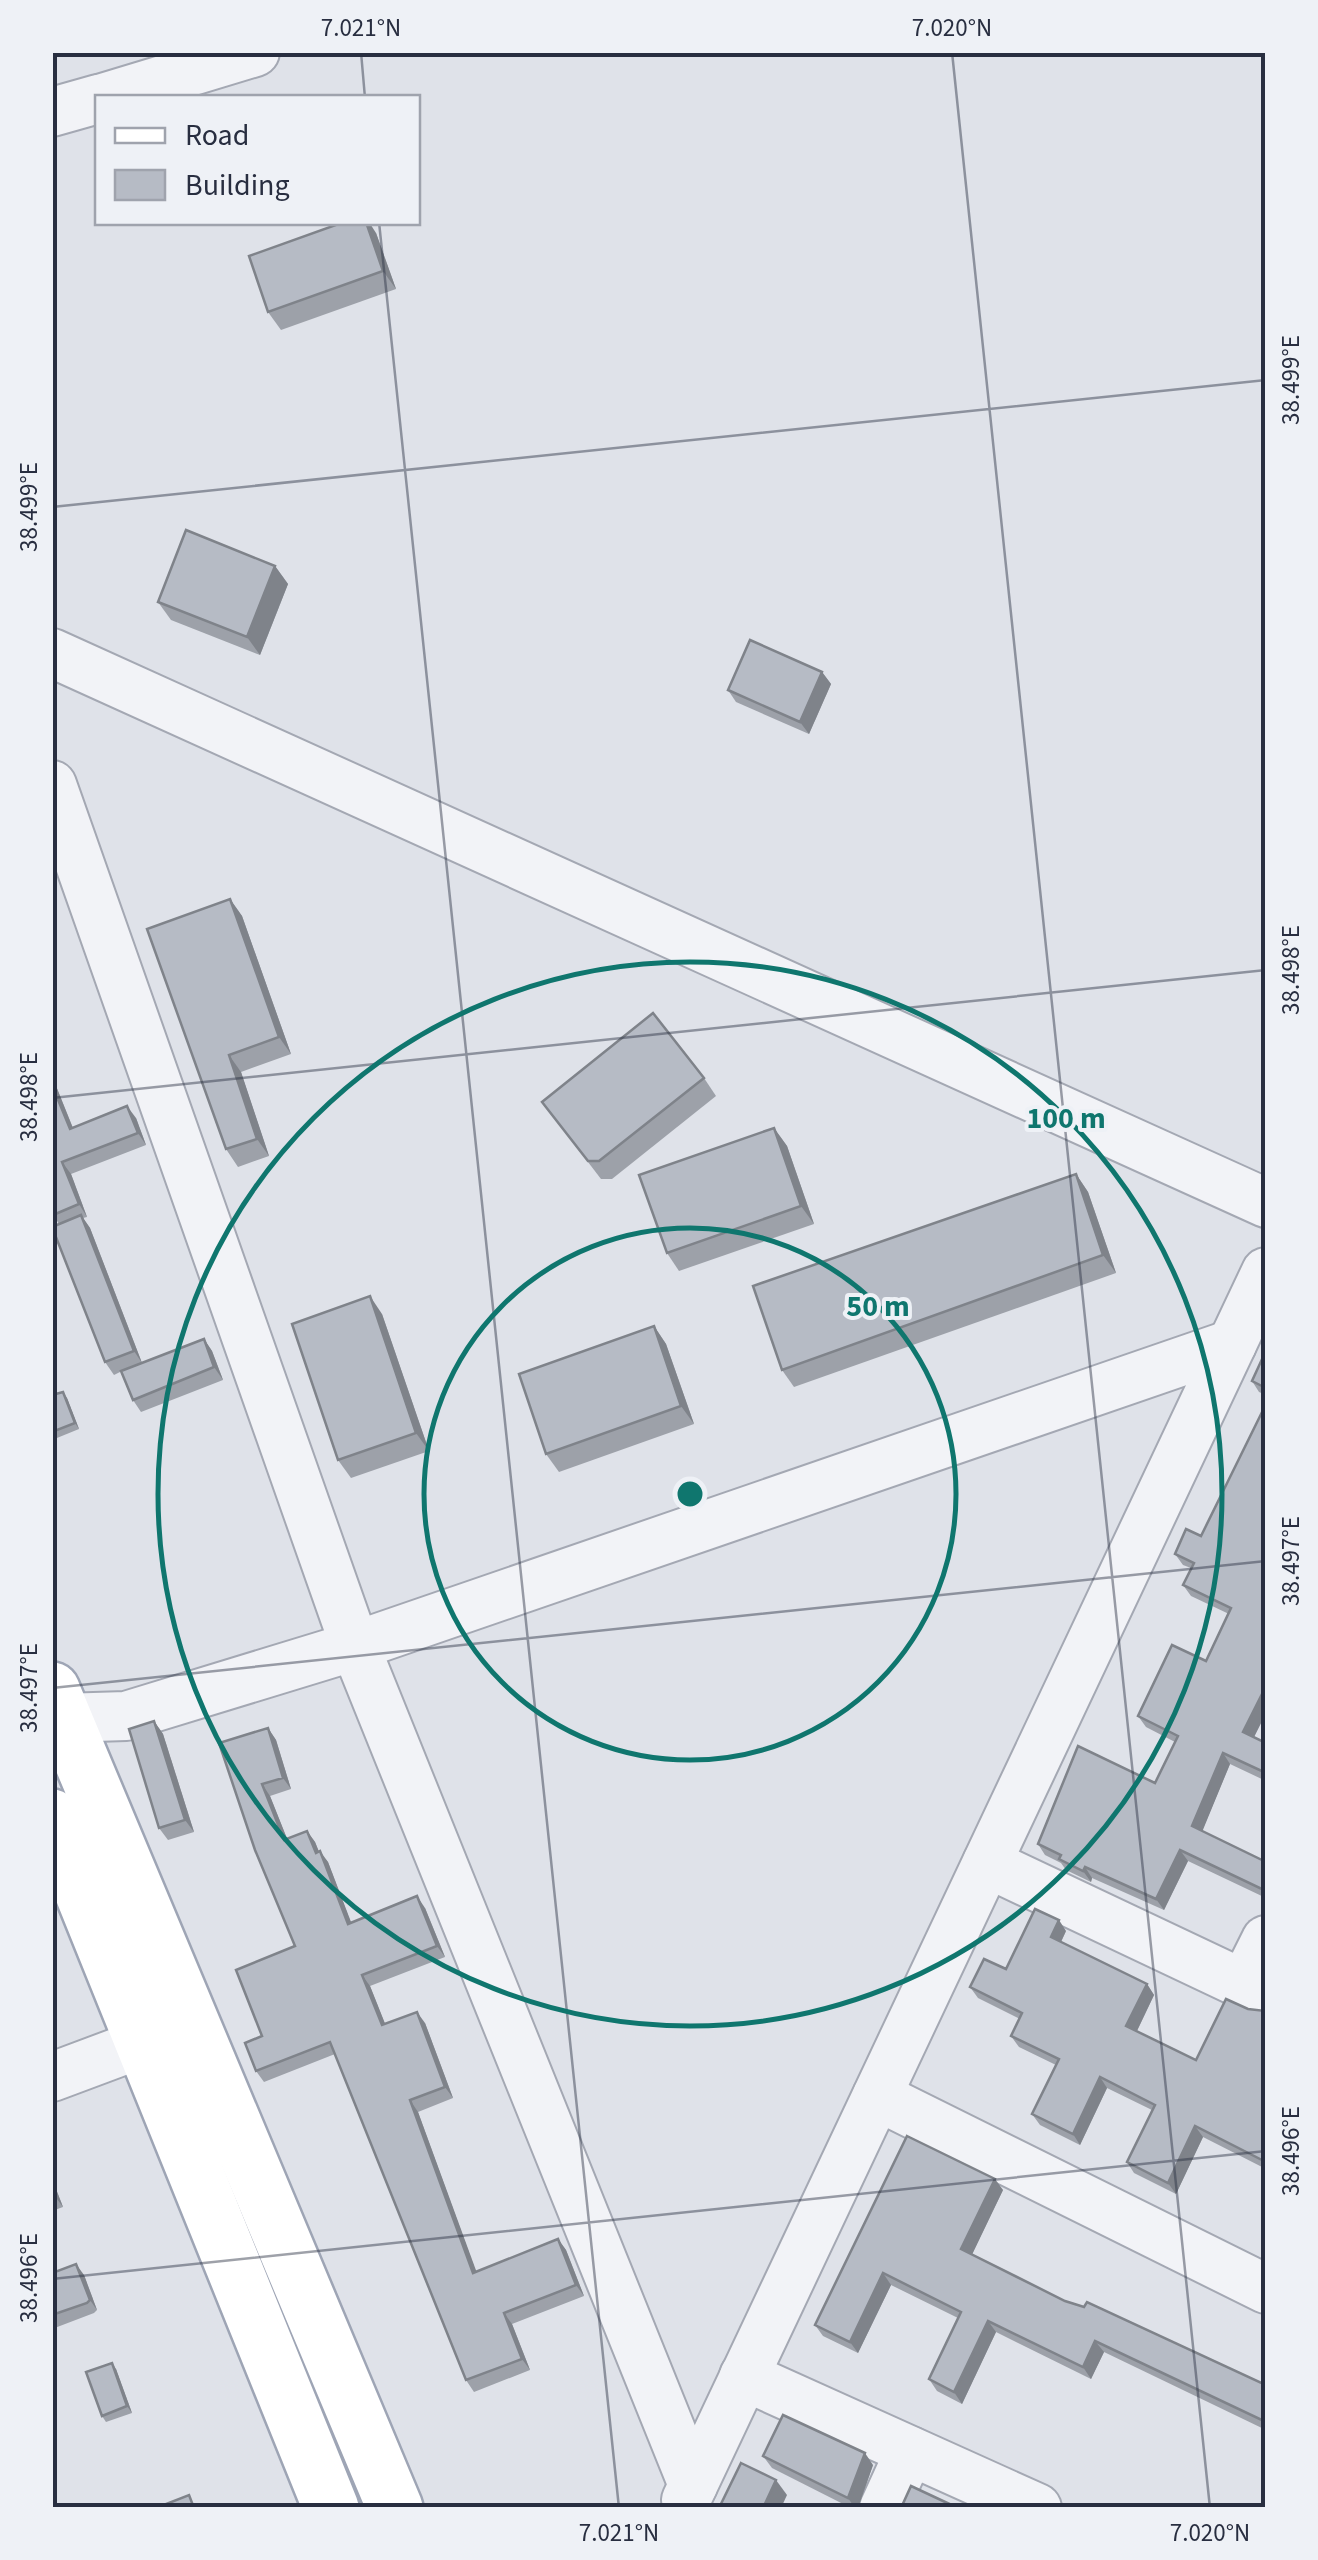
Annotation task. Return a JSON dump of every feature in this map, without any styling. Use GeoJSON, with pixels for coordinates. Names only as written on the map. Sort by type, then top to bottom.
{"type":"FeatureCollection","features":[{"type":"Feature","properties":{"kind":"main road"},"geometry":{"type":"LineString","coordinates":[[60,1732],[395,2508]]}},
{"type":"Feature","properties":{"kind":"main road"},"geometry":{"type":"LineString","coordinates":[[52,1817],[331,2508]]}},
{"type":"Feature","properties":{"kind":"street"},"geometry":{"type":"LineString","coordinates":[[110,95],[255,52]]}},
{"type":"Feature","properties":{"kind":"street"},"geometry":{"type":"LineString","coordinates":[[52,112],[95,99]]}},
{"type":"Feature","properties":{"kind":"street"},"geometry":{"type":"LineString","coordinates":[[52,654],[1266,1203]]}},
{"type":"Feature","properties":{"kind":"street"},"geometry":{"type":"LineString","coordinates":[[52,785],[354,1646],[688,2496]]}},
{"type":"Feature","properties":{"kind":"street"},"geometry":{"type":"LineString","coordinates":[[688,2496],[1266,1272]]}},
{"type":"Feature","properties":{"kind":"street"},"geometry":{"type":"LineString","coordinates":[[60,1732],[126,1716],[354,1646],[1232,1344]]}},
{"type":"Feature","properties":{"kind":"street"},"geometry":{"type":"LineString","coordinates":[[986,1863],[1255,1990],[1266,1940]]}},
{"type":"Feature","properties":{"kind":"street"},"geometry":{"type":"LineString","coordinates":[[52,2077],[143,2044]]}},
{"type":"Feature","properties":{"kind":"street"},"geometry":{"type":"LineString","coordinates":[[877,2096],[1266,2289]]}},
{"type":"Feature","properties":{"kind":"street"},"geometry":{"type":"LineString","coordinates":[[744,2376],[1037,2508]]}},
{"type":"Feature","properties":{"kind":"street"},"geometry":{"type":"LineString","coordinates":[[884,2508],[910,2450]]}},
{"type":"Feature","properties":{"kind":"building"},"geometry":{"type":"Polygon","coordinates":[[[336,225],[367,225],[383,271],[268,312],[249,256],[336,225]]]}},
{"type":"Feature","properties":{"kind":"building"},"geometry":{"type":"Polygon","coordinates":[[[186,530],[275,566],[247,637],[158,602],[186,530]]]}},
{"type":"Feature","properties":{"kind":"building"},"geometry":{"type":"Polygon","coordinates":[[[750,640],[822,672],[800,722],[728,690],[750,640]]]}},
{"type":"Feature","properties":{"kind":"building"},"geometry":{"type":"Polygon","coordinates":[[[230,899],[279,1037],[229,1055],[257,1139],[226,1149],[147,929],[230,899]]]}},
{"type":"Feature","properties":{"kind":"building"},"geometry":{"type":"Polygon","coordinates":[[[653,1013],[704,1078],[599,1161],[588,1161],[542,1102],[653,1013]]]}},
{"type":"Feature","properties":{"kind":"building"},"geometry":{"type":"Polygon","coordinates":[[[52,1085],[70,1129],[127,1106],[138,1133],[62,1162],[79,1204],[53,1215],[52,1085]]]}},
{"type":"Feature","properties":{"kind":"building"},"geometry":{"type":"Polygon","coordinates":[[[774,1128],[801,1206],[667,1253],[639,1175],[774,1128]]]}},
{"type":"Feature","properties":{"kind":"building"},"geometry":{"type":"Polygon","coordinates":[[[1076,1174],[1103,1255],[782,1370],[753,1286],[1076,1174]]]}},
{"type":"Feature","properties":{"kind":"building"},"geometry":{"type":"Polygon","coordinates":[[[81,1215],[134,1351],[105,1362],[52,1227],[81,1215]]]}},
{"type":"Feature","properties":{"kind":"building"},"geometry":{"type":"Polygon","coordinates":[[[370,1296],[416,1433],[338,1460],[292,1324],[370,1296]]]}},
{"type":"Feature","properties":{"kind":"building"},"geometry":{"type":"Polygon","coordinates":[[[654,1326],[681,1406],[546,1454],[519,1374],[654,1326]]]}},
{"type":"Feature","properties":{"kind":"building"},"geometry":{"type":"Polygon","coordinates":[[[204,1339],[214,1367],[133,1400],[121,1371],[204,1339]]]}},
{"type":"Feature","properties":{"kind":"building"},"geometry":{"type":"Polygon","coordinates":[[[1263,1357],[1266,1358],[1266,1388],[1252,1381],[1263,1357]]]}},
{"type":"Feature","properties":{"kind":"building"},"geometry":{"type":"Polygon","coordinates":[[[63,1392],[75,1423],[52,1432],[52,1395],[63,1392]]]}},
{"type":"Feature","properties":{"kind":"building"},"geometry":{"type":"Polygon","coordinates":[[[1266,1404],[1266,1686],[1243,1732],[1266,1743],[1266,1773],[1223,1753],[1192,1826],[1266,1862],[1266,1891],[1180,1850],[1156,1899],[1085,1867],[1083,1871],[1038,1844],[1078,1746],[1155,1783],[1178,1736],[1138,1716],[1172,1645],[1206,1661],[1231,1608],[1183,1585],[1194,1563],[1175,1554],[1186,1529],[1201,1536],[1266,1404]]]}},
{"type":"Feature","properties":{"kind":"building"},"geometry":{"type":"Polygon","coordinates":[[[154,1721],[185,1820],[159,1828],[129,1729],[154,1721]]]}},
{"type":"Feature","properties":{"kind":"building"},"geometry":{"type":"Polygon","coordinates":[[[268,1728],[283,1778],[262,1784],[284,1840],[307,1831],[316,1853],[320,1851],[348,1924],[417,1896],[437,1946],[362,1975],[382,2025],[417,2012],[445,2087],[410,2100],[473,2273],[558,2239],[576,2285],[504,2313],[522,2359],[466,2380],[330,2042],[256,2071],[245,2043],[262,2036],[236,1970],[295,1946],[255,1850],[219,1743],[268,1728]]]}},
{"type":"Feature","properties":{"kind":"building"},"geometry":{"type":"Polygon","coordinates":[[[1035,1909],[1059,1920],[1051,1937],[1147,1984],[1126,2026],[1196,2060],[1226,1999],[1248,2009],[1266,2011],[1266,2162],[1195,2126],[1168,2183],[1127,2162],[1155,2105],[1100,2077],[1073,2134],[1032,2114],[1059,2059],[1011,2036],[1022,2013],[970,1987],[984,1959],[1006,1969],[1035,1909]]]}},
{"type":"Feature","properties":{"kind":"building"},"geometry":{"type":"Polygon","coordinates":[[[907,2136],[995,2179],[961,2249],[1065,2301],[1084,2307],[1087,2302],[1266,2385],[1266,2422],[1095,2341],[1083,2367],[988,2321],[954,2392],[929,2379],[961,2312],[883,2273],[850,2342],[815,2325],[907,2136]]]}},
{"type":"Feature","properties":{"kind":"building"},"geometry":{"type":"Polygon","coordinates":[[[76,2264],[90,2300],[52,2315],[52,2273],[76,2264]]]}},
{"type":"Feature","properties":{"kind":"building"},"geometry":{"type":"Polygon","coordinates":[[[112,2363],[127,2406],[102,2416],[86,2372],[112,2363]]]}},
{"type":"Feature","properties":{"kind":"building"},"geometry":{"type":"Polygon","coordinates":[[[783,2415],[865,2453],[848,2498],[763,2456],[783,2415]]]}},
{"type":"Feature","properties":{"kind":"building"},"geometry":{"type":"Polygon","coordinates":[[[741,2463],[776,2480],[763,2508],[719,2508],[741,2463]]]}},
{"type":"Feature","properties":{"kind":"building"},"geometry":{"type":"Polygon","coordinates":[[[911,2486],[958,2508],[901,2508],[911,2486]]]}},
{"type":"Feature","properties":{"kind":"building"},"geometry":{"type":"Polygon","coordinates":[[[189,2495],[194,2508],[156,2508],[189,2495]]]}}]}
